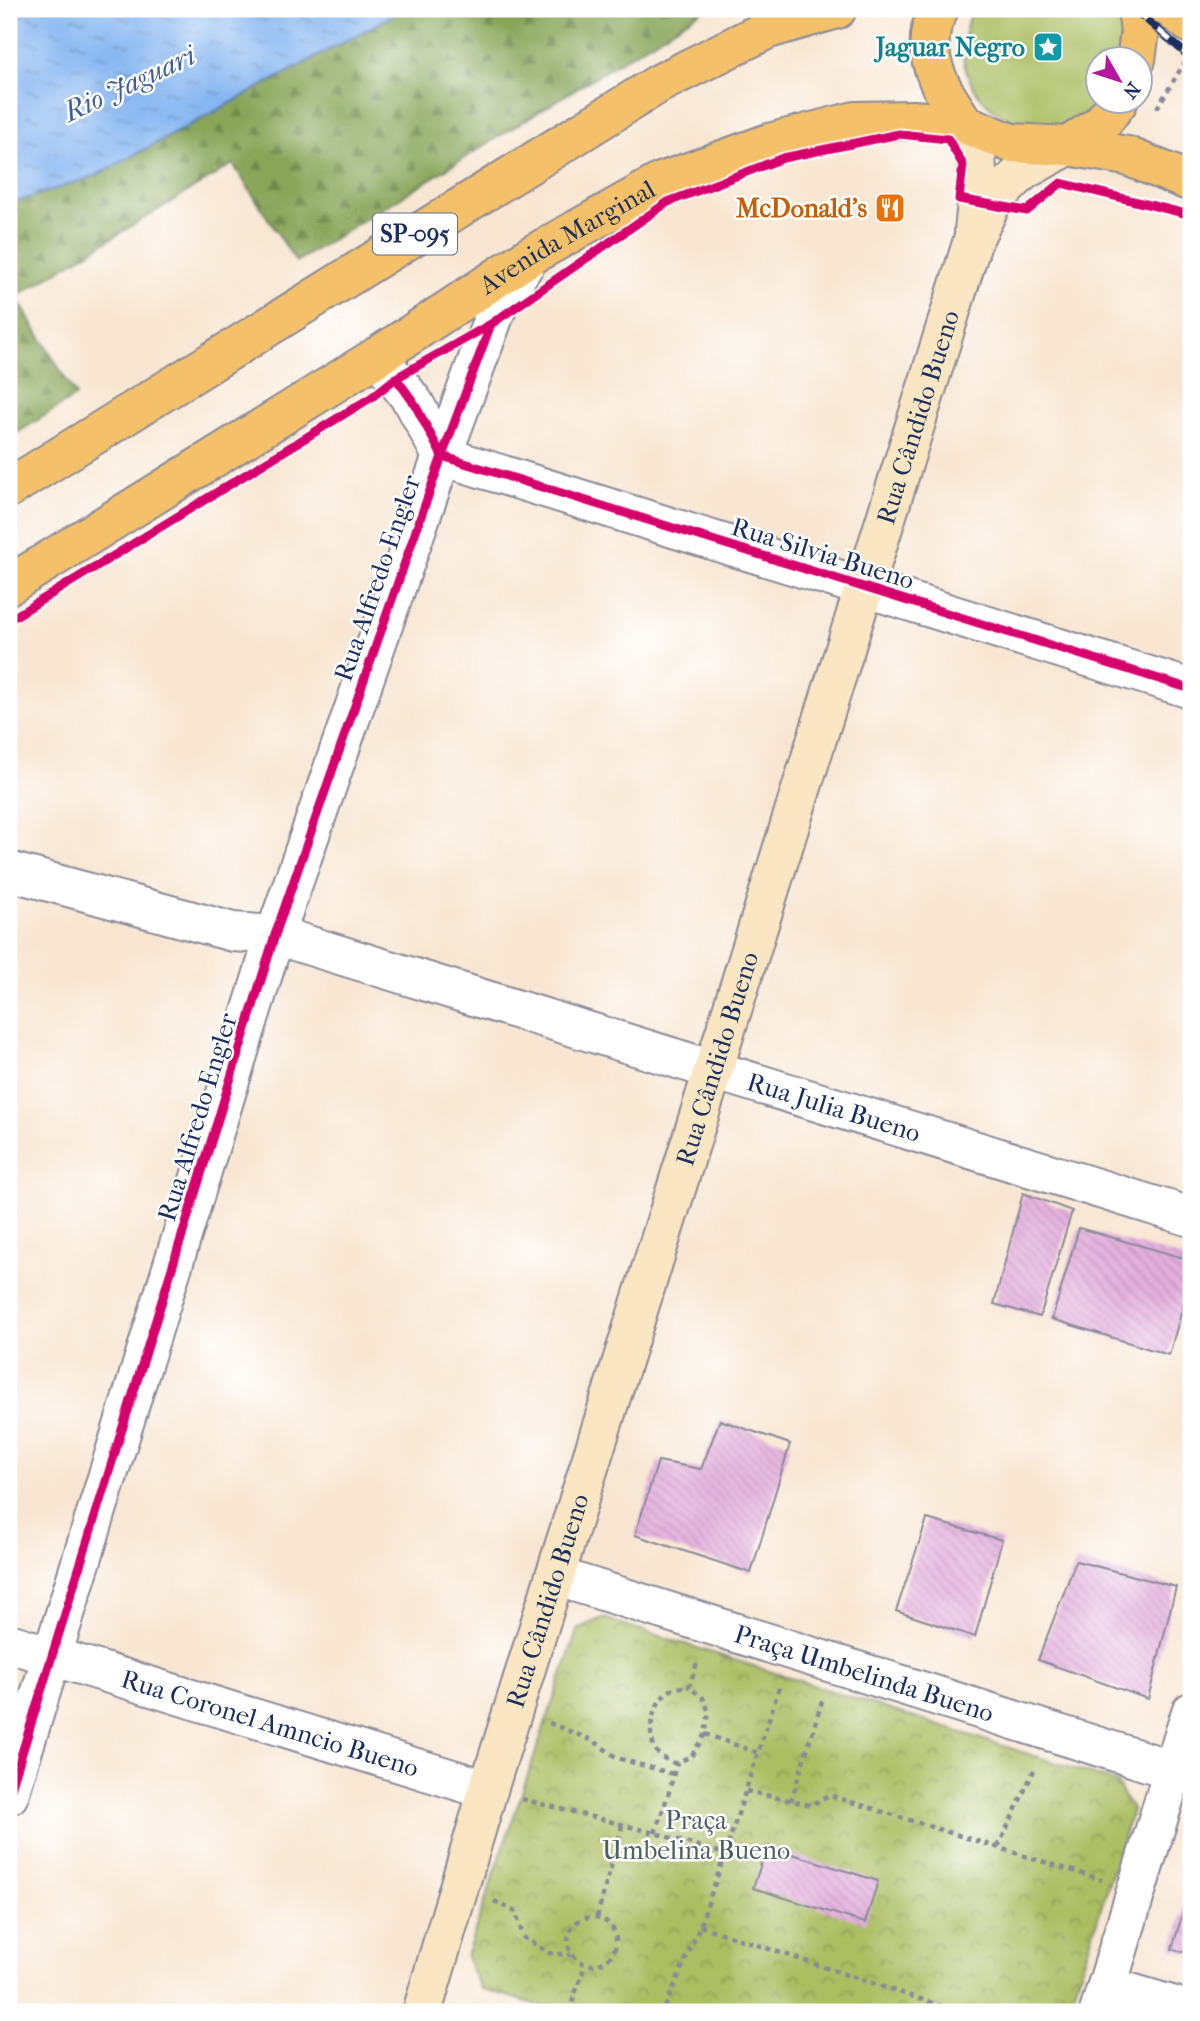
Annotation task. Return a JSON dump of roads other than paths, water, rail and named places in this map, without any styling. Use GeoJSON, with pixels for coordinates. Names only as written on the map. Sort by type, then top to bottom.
{"type":"FeatureCollection","features":[{"type":"Feature","properties":{"kind":"main road","name":"SP-095"},"geometry":{"type":"LineString","coordinates":[[9,488],[660,83],[768,29],[837,9]]}},
{"type":"Feature","properties":{"kind":"main road"},"geometry":{"type":"LineString","coordinates":[[939,9],[930,31],[932,65],[946,97],[965,124],[976,152],[978,193],[973,240]]}},
{"type":"Feature","properties":{"kind":"main road"},"geometry":{"type":"LineString","coordinates":[[1137,9],[1140,31],[1138,46]]}},
{"type":"Feature","properties":{"kind":"main road"},"geometry":{"type":"LineString","coordinates":[[1171,9],[1191,39]]}},
{"type":"Feature","properties":{"kind":"main road"},"geometry":{"type":"LineString","coordinates":[[1068,146],[1101,124],[1107,116]]}},
{"type":"Feature","properties":{"kind":"main road","name":"Avenida Marginal"},"geometry":{"type":"LineString","coordinates":[[9,585],[378,356],[530,256],[661,182],[769,143],[855,121],[913,120],[965,124],[1011,143],[1068,146],[1127,156],[1191,182]]}},
{"type":"Feature","properties":{"kind":"main road","name":"Rua Cândido Bueno"},"geometry":{"type":"LineString","coordinates":[[426,2011],[457,1892],[512,1712],[973,240],[993,200],[1023,170],[1068,146]]}},
{"type":"Feature","properties":{"kind":"street","name":"Rua Alfredo Engler"},"geometry":{"type":"LineString","coordinates":[[9,1795],[275,935],[442,456],[498,305],[530,256]]}},
{"type":"Feature","properties":{"kind":"street"},"geometry":{"type":"LineString","coordinates":[[378,356],[414,403],[442,456]]}},
{"type":"Feature","properties":{"kind":"street","name":"Rua Silvia Bueno"},"geometry":{"type":"LineString","coordinates":[[442,456],[1191,689]]}},
{"type":"Feature","properties":{"kind":"street","name":"Rua Julia Bueno"},"geometry":{"type":"LineString","coordinates":[[9,871],[233,932],[275,935],[1191,1217]]}},
{"type":"Feature","properties":{"kind":"street","name":"Praça Umbelinda Bueno"},"geometry":{"type":"LineString","coordinates":[[555,1576],[1173,1770]]}},
{"type":"Feature","properties":{"kind":"street","name":"Rua Coronel Amncio Bueno"},"geometry":{"type":"LineString","coordinates":[[9,1643],[488,1790]]}},
{"type":"Feature","properties":{"kind":"street"},"geometry":{"type":"LineString","coordinates":[[1191,1712],[1103,1999],[1191,2011]]}},
{"type":"Feature","properties":{"kind":"water","name":"Rio Jaguari"},"geometry":{"type":"Polygon","coordinates":[[[33,9],[405,9],[97,175],[9,204],[9,20],[33,9]]]}},
{"type":"Feature","properties":{"kind":"railway"},"geometry":{"type":"LineString","coordinates":[[1134,9],[1191,58]]}},
{"type":"Feature","properties":{"kind":"place","name":"Jaguar Negro"},"geometry":{"type":"Point","coordinates":[1048,47]}},
{"type":"Feature","properties":{"kind":"place","name":"McDonald's"},"geometry":{"type":"Point","coordinates":[890,208]}},
{"type":"Feature","properties":{"kind":"park label","name":"Praça Umbelina Bueno"},"geometry":{"type":"Point","coordinates":[696,1835]}}]}
